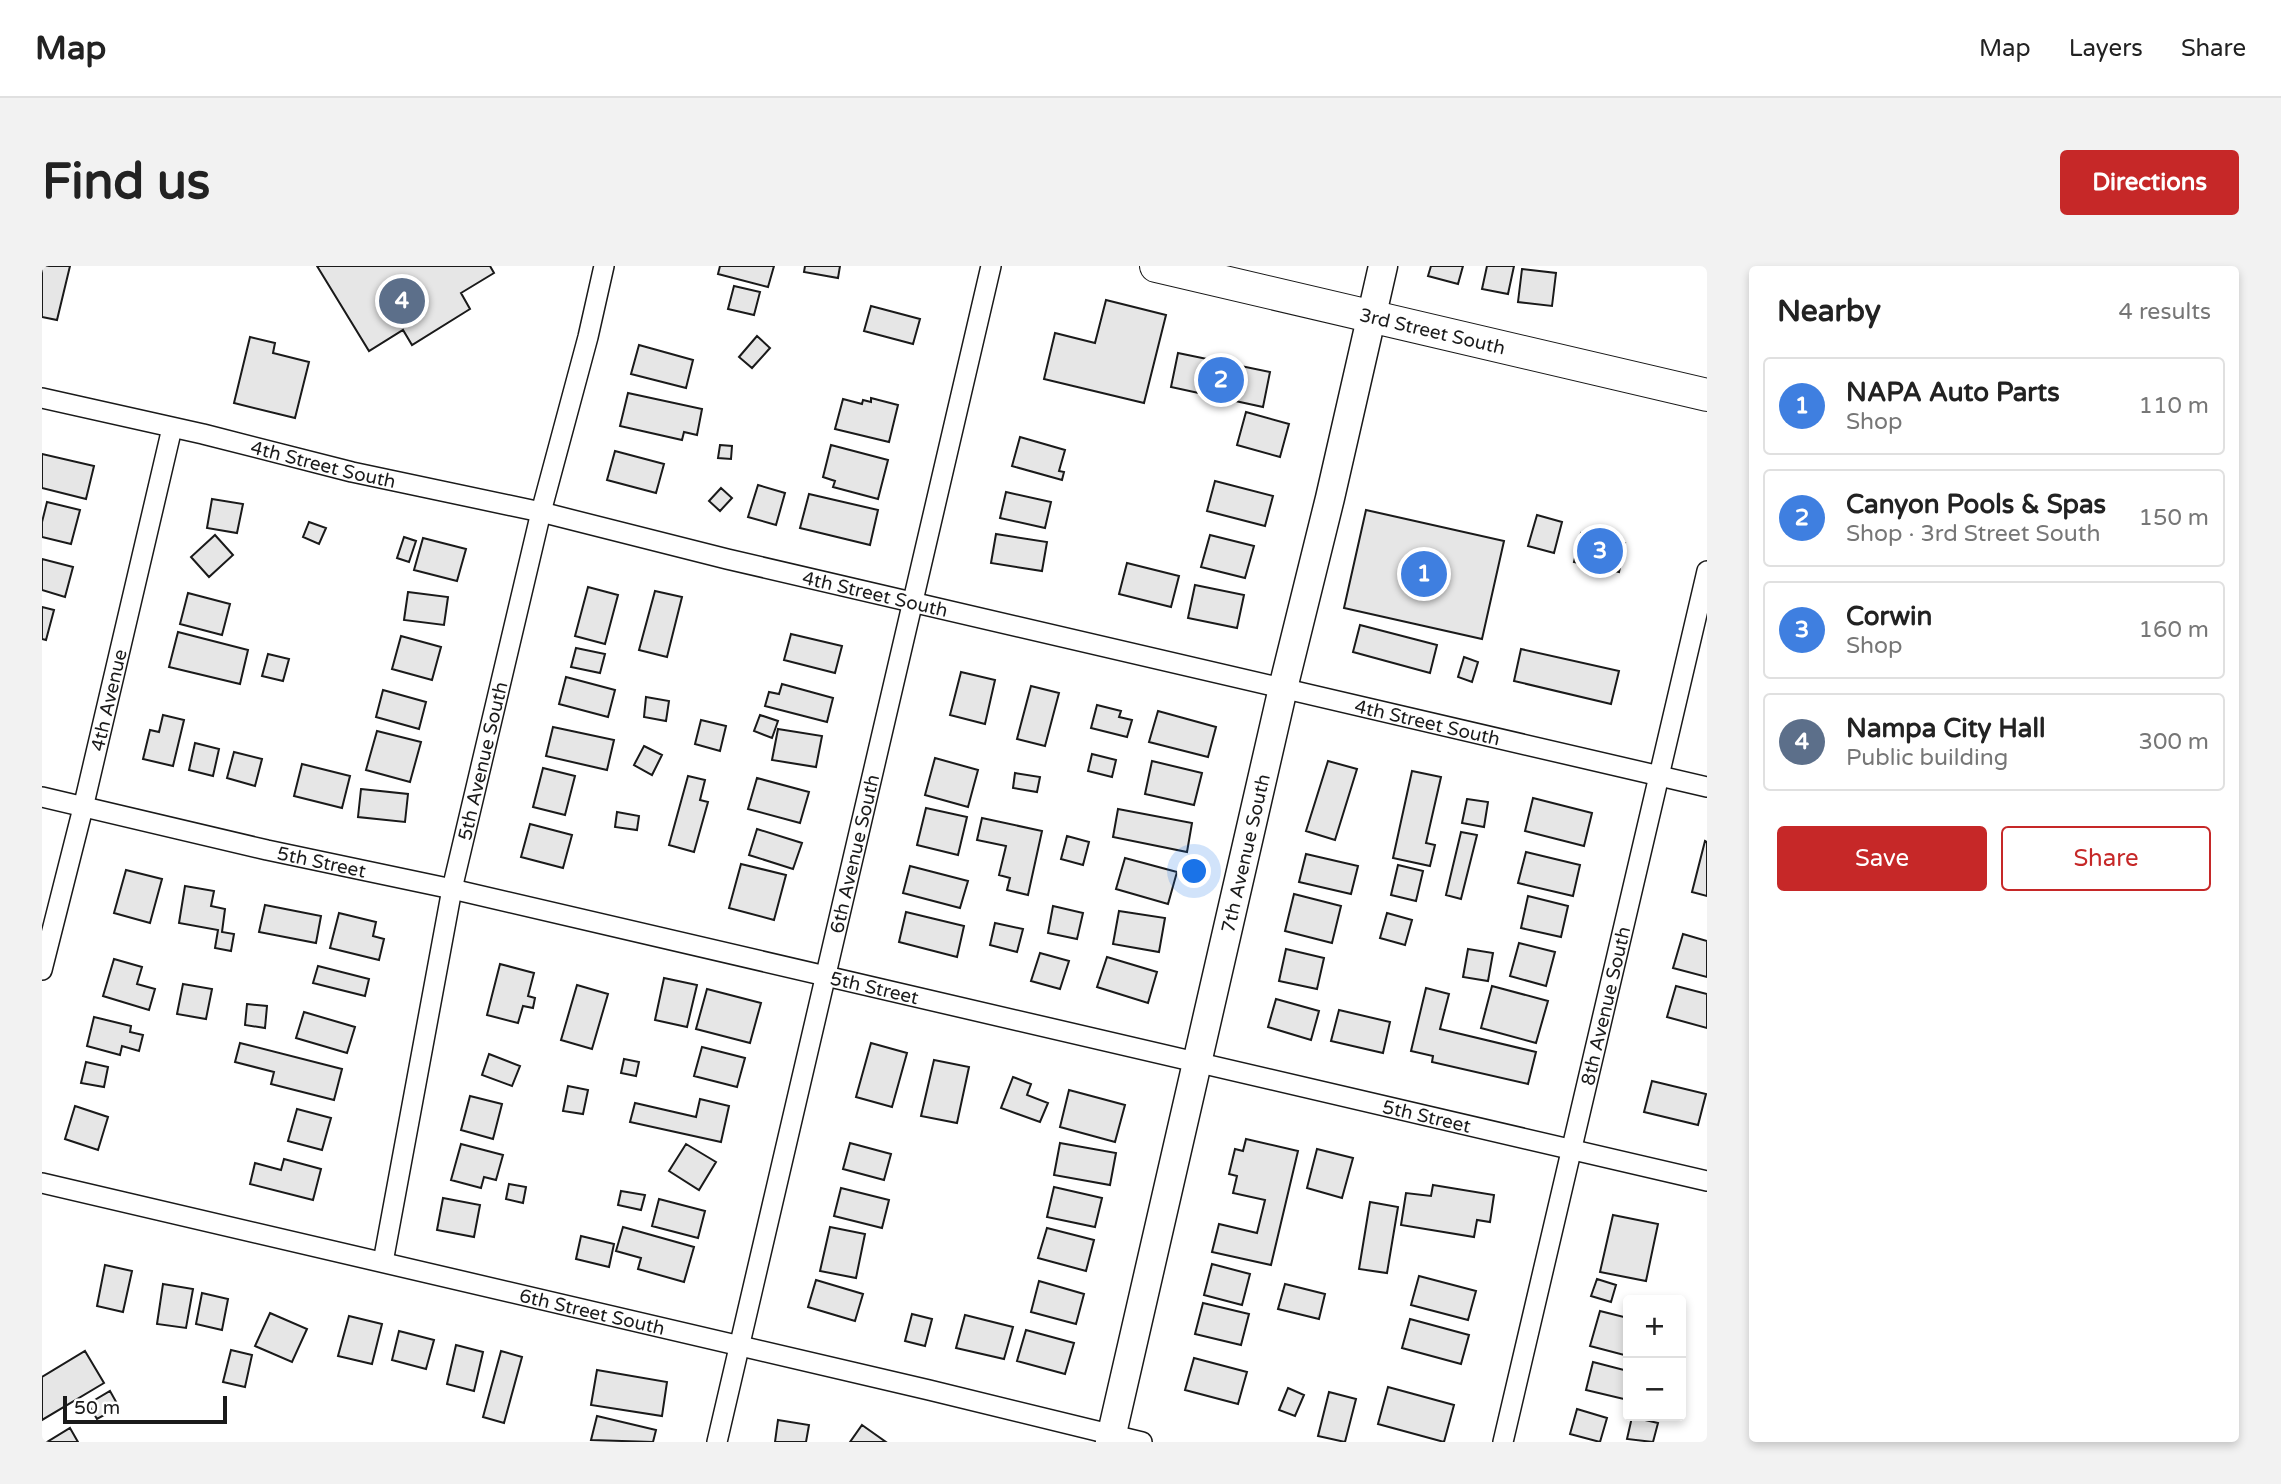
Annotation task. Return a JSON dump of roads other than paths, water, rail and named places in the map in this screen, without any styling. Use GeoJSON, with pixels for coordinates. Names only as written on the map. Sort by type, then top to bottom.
{"type":"FeatureCollection","features":[{"type":"Feature","properties":{"kind":"main road","name":"3rd Street South"},"geometry":{"type":"LineString","coordinates":[[1156,266],[1707,395]]}},
{"type":"Feature","properties":{"kind":"street","name":"5th Avenue South"},"geometry":{"type":"LineString","coordinates":[[383,1262],[452,889],[541,512],[588,337],[604,266]]}},
{"type":"Feature","properties":{"kind":"street","name":"6th Avenue South"},"geometry":{"type":"LineString","coordinates":[[718,1442],[992,266]]}},
{"type":"Feature","properties":{"kind":"street","name":"7th Avenue South"},"geometry":{"type":"LineString","coordinates":[[1111,1438],[1383,266]]}},
{"type":"Feature","properties":{"kind":"street","name":"4th Street South"},"geometry":{"type":"LineString","coordinates":[[42,398],[203,434],[352,472],[541,512],[913,603],[1707,787]]}},
{"type":"Feature","properties":{"kind":"street","name":"4th Avenue"},"geometry":{"type":"LineString","coordinates":[[42,970],[172,428]]}},
{"type":"Feature","properties":{"kind":"street","name":"8th Avenue South"},"geometry":{"type":"LineString","coordinates":[[1503,1442],[1707,571]]}},
{"type":"Feature","properties":{"kind":"street","name":"5th Street"},"geometry":{"type":"LineString","coordinates":[[42,797],[1198,1061],[1707,1181]]}},
{"type":"Feature","properties":{"kind":"street","name":"6th Street South"},"geometry":{"type":"LineString","coordinates":[[42,1183],[740,1346],[1111,1438],[1142,1442]]}},
{"type":"Feature","properties":{"kind":"place","name":"Nampa City Hall"},"geometry":{"type":"Point","coordinates":[402,301]}},
{"type":"Feature","properties":{"kind":"place","name":"Canyon Pools & Spas"},"geometry":{"type":"Point","coordinates":[1221,380]}},
{"type":"Feature","properties":{"kind":"place","name":"Corwin"},"geometry":{"type":"Point","coordinates":[1600,551]}},
{"type":"Feature","properties":{"kind":"place","name":"NAPA Auto Parts"},"geometry":{"type":"Point","coordinates":[1424,574]}}]}
